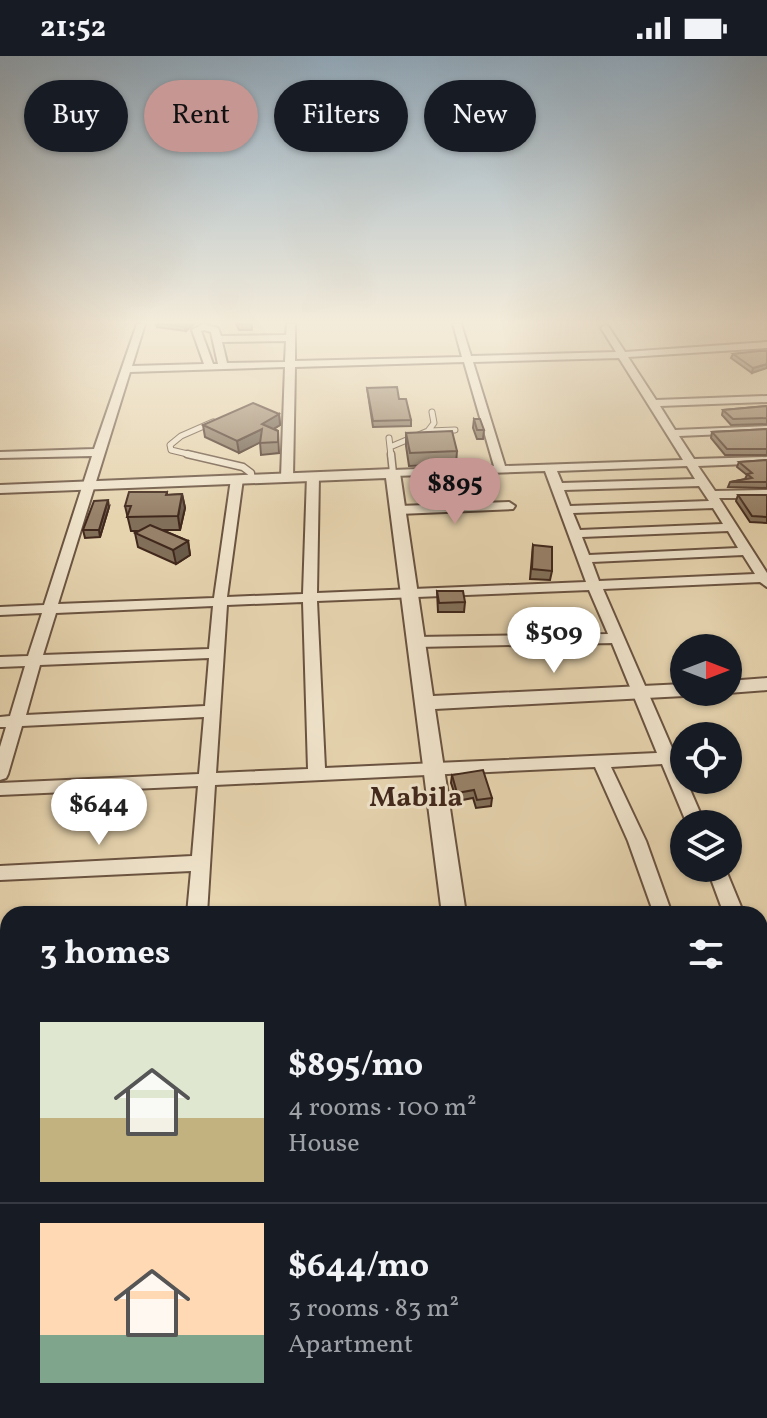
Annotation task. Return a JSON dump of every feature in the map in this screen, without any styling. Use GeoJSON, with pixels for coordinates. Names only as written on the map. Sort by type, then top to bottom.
{"type":"FeatureCollection","features":[{"type":"Feature","properties":{"kind":"street"},"geometry":{"type":"LineString","coordinates":[[0,774],[8,722],[33,661],[122,388]]}},
{"type":"Feature","properties":{"kind":"street"},"geometry":{"type":"LineString","coordinates":[[287,477],[290,388]]}},
{"type":"Feature","properties":{"kind":"street"},"geometry":{"type":"LineString","coordinates":[[475,388],[500,469]]}},
{"type":"Feature","properties":{"kind":"street"},"geometry":{"type":"LineString","coordinates":[[0,611],[765,581],[645,388]]}},
{"type":"Feature","properties":{"kind":"street"},"geometry":{"type":"LineString","coordinates":[[655,403],[767,399]]}},
{"type":"Feature","properties":{"kind":"street"},"geometry":{"type":"LineString","coordinates":[[673,433],[767,429]]}},
{"type":"Feature","properties":{"kind":"street"},"geometry":{"type":"LineString","coordinates":[[0,455],[99,452]]}},
{"type":"Feature","properties":{"kind":"street"},"geometry":{"type":"LineString","coordinates":[[0,489],[767,460]]}},
{"type":"Feature","properties":{"kind":"street"},"geometry":{"type":"LineString","coordinates":[[668,463],[680,483]]}},
{"type":"Feature","properties":{"kind":"street"},"geometry":{"type":"LineString","coordinates":[[550,468],[595,587],[690,810]]}},
{"type":"Feature","properties":{"kind":"street"},"geometry":{"type":"LineString","coordinates":[[393,473],[453,906]]}},
{"type":"Feature","properties":{"kind":"street"},"geometry":{"type":"LineString","coordinates":[[313,476],[310,599],[317,776]]}},
{"type":"Feature","properties":{"kind":"street"},"geometry":{"type":"LineString","coordinates":[[198,906],[220,601],[244,479]]}},
{"type":"Feature","properties":{"kind":"street"},"geometry":{"type":"LineString","coordinates":[[557,487],[704,482]]}},
{"type":"Feature","properties":{"kind":"street"},"geometry":{"type":"LineString","coordinates":[[566,510],[668,506],[767,494]]}},
{"type":"Feature","properties":{"kind":"street"},"geometry":{"type":"LineString","coordinates":[[399,510],[509,506]]}},
{"type":"Feature","properties":{"kind":"street"},"geometry":{"type":"LineString","coordinates":[[668,506],[680,529]]}},
{"type":"Feature","properties":{"kind":"street"},"geometry":{"type":"LineString","coordinates":[[619,508],[630,532]]}},
{"type":"Feature","properties":{"kind":"street"},"geometry":{"type":"LineString","coordinates":[[575,534],[732,527]]}},
{"type":"Feature","properties":{"kind":"street"},"geometry":{"type":"LineString","coordinates":[[584,559],[747,551]]}},
{"type":"Feature","properties":{"kind":"street"},"geometry":{"type":"LineString","coordinates":[[417,642],[616,638]]}},
{"type":"Feature","properties":{"kind":"street"},"geometry":{"type":"LineString","coordinates":[[0,662],[217,653]]}},
{"type":"Feature","properties":{"kind":"street"},"geometry":{"type":"LineString","coordinates":[[742,686],[767,684]]}},
{"type":"Feature","properties":{"kind":"street"},"geometry":{"type":"LineString","coordinates":[[426,703],[670,691]]}},
{"type":"Feature","properties":{"kind":"street"},"geometry":{"type":"LineString","coordinates":[[8,722],[213,711]]}},
{"type":"Feature","properties":{"kind":"street"},"geometry":{"type":"LineString","coordinates":[[0,789],[667,758]]}},
{"type":"Feature","properties":{"kind":"street"},"geometry":{"type":"LineString","coordinates":[[601,762],[637,841],[660,906]]}},
{"type":"Feature","properties":{"kind":"street"},"geometry":{"type":"LineString","coordinates":[[0,873],[201,863]]}},
{"type":"Feature","properties":{"kind":"street"},"geometry":{"type":"LineString","coordinates":[[721,882],[731,906]]}},
{"type":"Feature","properties":{"kind":"lane"},"geometry":{"type":"LineString","coordinates":[[428,431],[434,423],[432,412]]}},
{"type":"Feature","properties":{"kind":"lane"},"geometry":{"type":"LineString","coordinates":[[216,421],[181,436],[170,445],[171,450],[243,467],[251,473],[244,479]]}},
{"type":"Feature","properties":{"kind":"lane"},"geometry":{"type":"LineString","coordinates":[[390,447],[428,431],[455,430]]}},
{"type":"Feature","properties":{"kind":"lane"},"geometry":{"type":"LineString","coordinates":[[389,438],[393,473]]}},
{"type":"Feature","properties":{"kind":"building"},"geometry":{"type":"Polygon","coordinates":[[[367,388],[397,388],[399,399],[406,399],[411,420],[373,421],[367,388]]]}},
{"type":"Feature","properties":{"kind":"building"},"geometry":{"type":"Polygon","coordinates":[[[253,403],[279,414],[262,424],[278,431],[278,442],[260,443],[262,429],[237,441],[203,425],[253,403]]]}},
{"type":"Feature","properties":{"kind":"building"},"geometry":{"type":"Polygon","coordinates":[[[767,406],[767,418],[733,419],[723,410],[767,406]]]}},
{"type":"Feature","properties":{"kind":"building"},"geometry":{"type":"Polygon","coordinates":[[[474,419],[480,419],[484,430],[477,430],[474,419]]]}},
{"type":"Feature","properties":{"kind":"building"},"geometry":{"type":"Polygon","coordinates":[[[767,429],[767,449],[727,449],[712,432],[767,429]]]}},
{"type":"Feature","properties":{"kind":"building"},"geometry":{"type":"Polygon","coordinates":[[[452,431],[457,451],[410,453],[406,433],[452,431]]]}},
{"type":"Feature","properties":{"kind":"building"},"geometry":{"type":"Polygon","coordinates":[[[767,460],[767,482],[730,482],[752,478],[747,474],[752,473],[739,462],[767,460]]]}},
{"type":"Feature","properties":{"kind":"building"},"geometry":{"type":"Polygon","coordinates":[[[129,492],[182,494],[178,516],[127,517],[131,506],[125,506],[129,492]]]}},
{"type":"Feature","properties":{"kind":"building"},"geometry":{"type":"Polygon","coordinates":[[[738,495],[767,495],[767,517],[752,516],[738,495]]]}},
{"type":"Feature","properties":{"kind":"building"},"geometry":{"type":"Polygon","coordinates":[[[108,500],[99,530],[83,530],[94,501],[108,500]]]}},
{"type":"Feature","properties":{"kind":"building"},"geometry":{"type":"Polygon","coordinates":[[[150,525],[188,541],[173,550],[135,533],[150,525]]]}},
{"type":"Feature","properties":{"kind":"building"},"geometry":{"type":"Polygon","coordinates":[[[533,545],[552,547],[552,571],[532,569],[533,545]]]}},
{"type":"Feature","properties":{"kind":"building"},"geometry":{"type":"Polygon","coordinates":[[[437,591],[463,591],[465,602],[439,603],[437,591]]]}},
{"type":"Feature","properties":{"kind":"building"},"geometry":{"type":"Polygon","coordinates":[[[483,770],[492,798],[477,800],[474,790],[457,793],[452,775],[483,770]]]}},
{"type":"Feature","properties":{"kind":"district","name":"Mabila"},"geometry":{"type":"Point","coordinates":[416,798]}}]}
